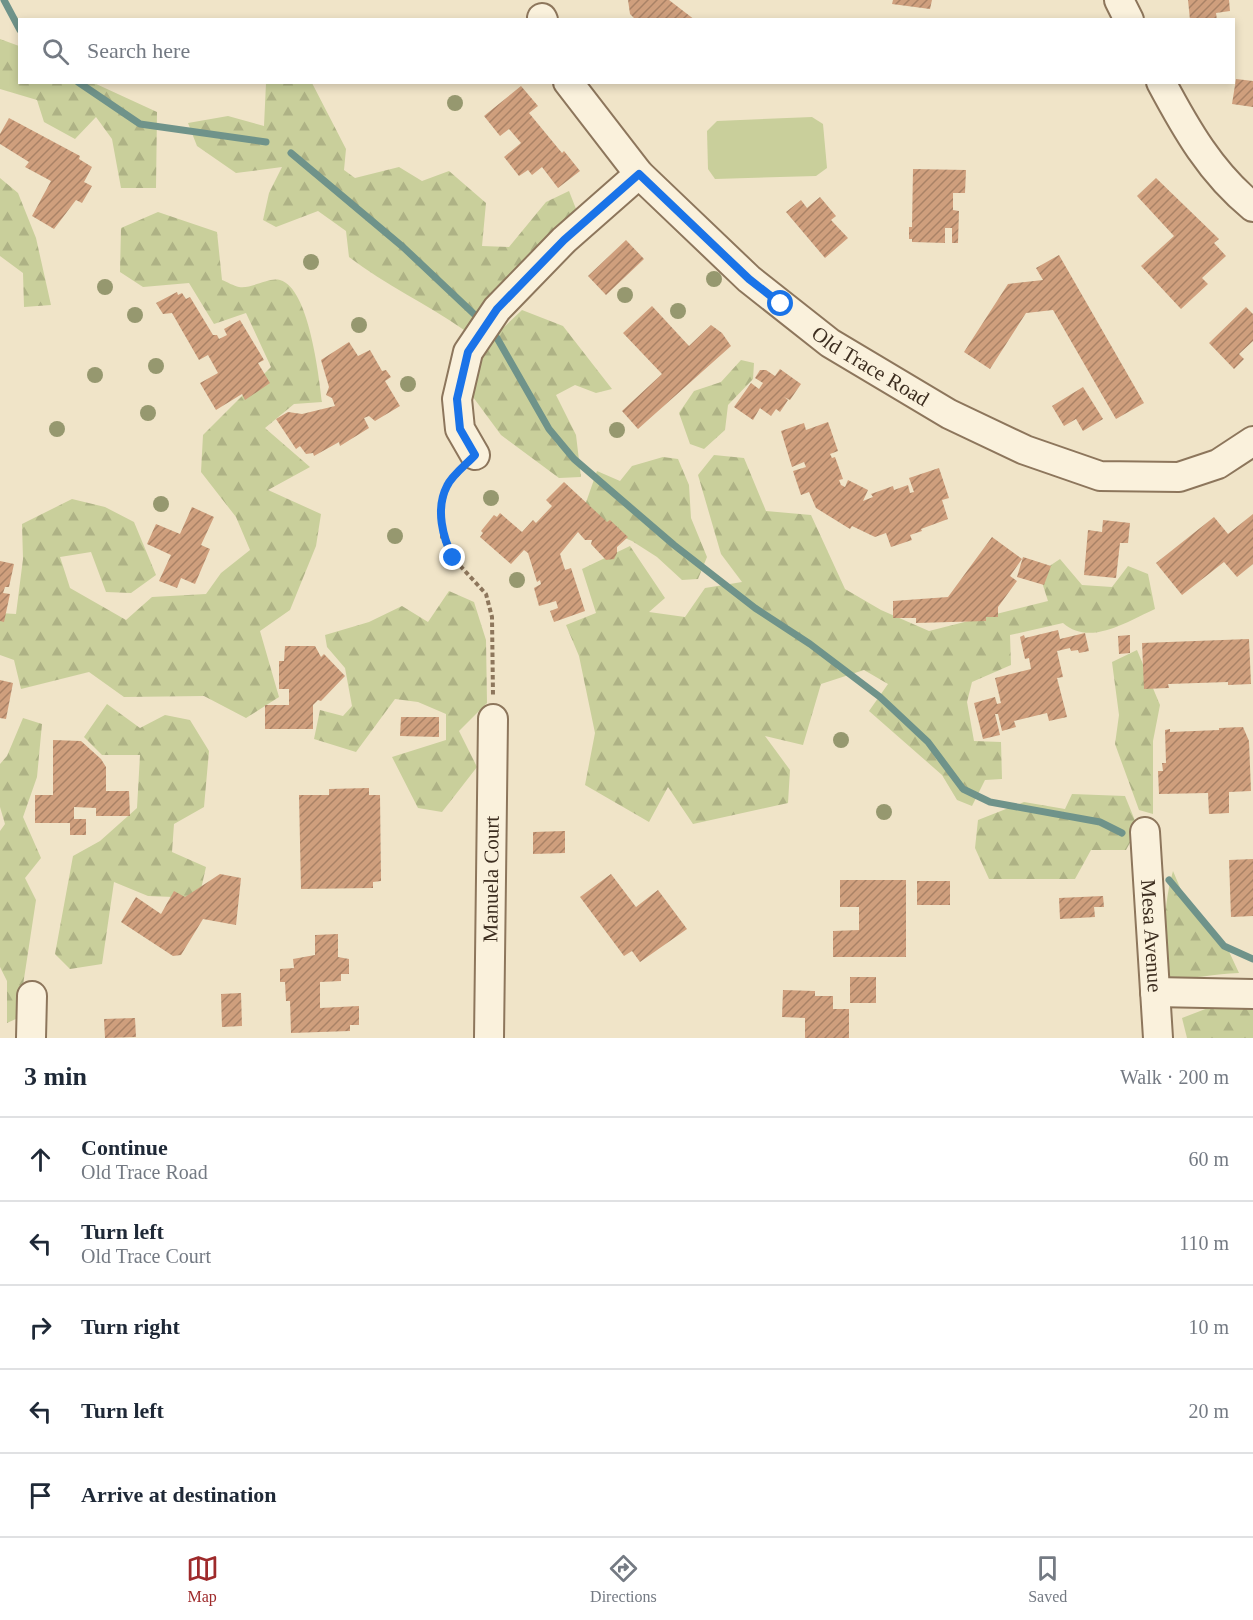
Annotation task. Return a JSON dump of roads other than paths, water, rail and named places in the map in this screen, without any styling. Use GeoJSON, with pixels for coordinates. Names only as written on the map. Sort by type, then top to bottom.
{"type":"FeatureCollection","features":[{"type":"Feature","properties":{"kind":"street"},"geometry":{"type":"LineString","coordinates":[[1119,0],[1128,18]]}},
{"type":"Feature","properties":{"kind":"street","name":"Old Trace Road"},"geometry":{"type":"LineString","coordinates":[[570,84],[639,174],[749,279],[830,343],[948,414],[1025,450],[1100,476],[1179,477],[1218,464],[1253,441]]}},
{"type":"Feature","properties":{"kind":"street"},"geometry":{"type":"LineString","coordinates":[[1162,84],[1191,138],[1235,192],[1253,207]]}},
{"type":"Feature","properties":{"kind":"street"},"geometry":{"type":"LineString","coordinates":[[475,455],[460,429],[457,399],[468,352],[497,309],[564,240],[639,174]]}},
{"type":"Feature","properties":{"kind":"street","name":"Manuela Court"},"geometry":{"type":"LineString","coordinates":[[489,1038],[494,719]]}},
{"type":"Feature","properties":{"kind":"street","name":"Mesa Avenue"},"geometry":{"type":"LineString","coordinates":[[1144,832],[1158,1038]]}},
{"type":"Feature","properties":{"kind":"street"},"geometry":{"type":"LineString","coordinates":[[1155,992],[1253,994]]}},
{"type":"Feature","properties":{"kind":"street"},"geometry":{"type":"LineString","coordinates":[[31,1038],[32,996]]}},
{"type":"Feature","properties":{"kind":"waterway"},"geometry":{"type":"LineString","coordinates":[[4,0],[18,26]]}},
{"type":"Feature","properties":{"kind":"waterway"},"geometry":{"type":"LineString","coordinates":[[81,84],[140,124],[266,142]]}},
{"type":"Feature","properties":{"kind":"waterway"},"geometry":{"type":"LineString","coordinates":[[291,153],[403,247],[474,314]]}},
{"type":"Feature","properties":{"kind":"waterway"},"geometry":{"type":"LineString","coordinates":[[497,338],[549,429],[574,459],[674,545],[755,608],[810,644],[880,697],[928,742],[963,789],[990,802],[1100,822],[1122,833]]}},
{"type":"Feature","properties":{"kind":"waterway"},"geometry":{"type":"LineString","coordinates":[[1169,880],[1224,946],[1253,959]]}}]}
